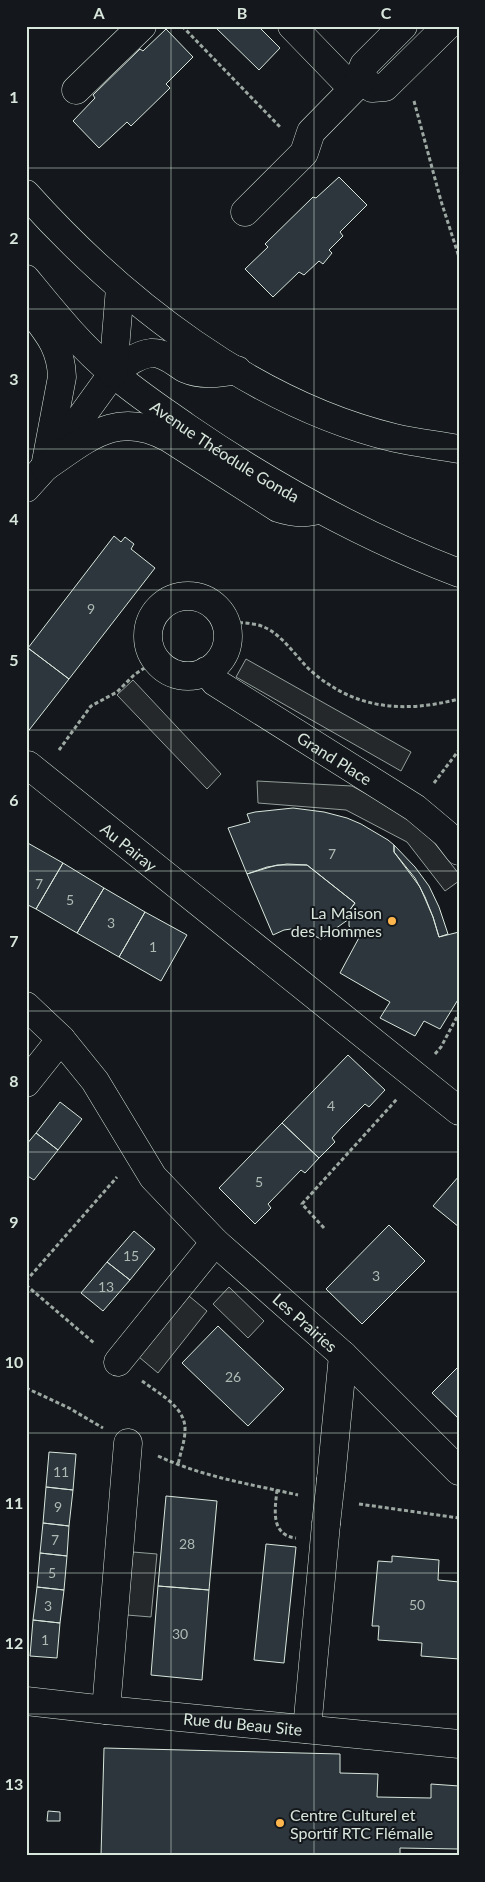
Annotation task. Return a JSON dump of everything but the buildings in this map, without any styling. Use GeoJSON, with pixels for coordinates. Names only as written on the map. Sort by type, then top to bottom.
{"type":"FeatureCollection","features":[{"type":"Feature","properties":{"kind":"street"},"geometry":{"type":"LineString","coordinates":[[76,90],[142,26]]}},
{"type":"Feature","properties":{"kind":"street"},"geometry":{"type":"LineString","coordinates":[[292,26],[358,84],[372,88],[385,87],[447,26]]}},
{"type":"Feature","properties":{"kind":"street"},"geometry":{"type":"LineString","coordinates":[[245,212],[304,153],[311,132],[358,84],[364,65],[403,26]]}},
{"type":"Feature","properties":{"kind":"street"},"geometry":{"type":"LineString","coordinates":[[452,26],[459,34]]}},
{"type":"Feature","properties":{"kind":"street"},"geometry":{"type":"LineString","coordinates":[[26,194],[87,258],[120,288],[160,320],[208,354],[297,402],[359,427],[395,438],[459,449]]}},
{"type":"Feature","properties":{"kind":"street","name":"Avenue Théodule Gonda"},"geometry":{"type":"LineString","coordinates":[[26,279],[74,336],[113,373],[216,447],[320,510],[391,545],[459,573]]}},
{"type":"Feature","properties":{"kind":"street"},"geometry":{"type":"LineString","coordinates":[[113,373],[120,288]]}},
{"type":"Feature","properties":{"kind":"street"},"geometry":{"type":"LineString","coordinates":[[26,305],[56,346],[61,362],[62,377],[46,467]]}},
{"type":"Feature","properties":{"kind":"street"},"geometry":{"type":"LineString","coordinates":[[26,488],[46,467],[113,373],[135,358],[152,353],[167,356],[188,370],[209,374],[237,370]]}},
{"type":"Feature","properties":{"kind":"street"},"geometry":{"type":"LineString","coordinates":[[46,467],[99,431],[116,427],[138,426],[153,429],[169,438],[278,508],[291,512],[307,513],[320,510]]}},
{"type":"Feature","properties":{"kind":"street"},"geometry":{"type":"LineString","coordinates":[[182,596],[196,597],[209,602],[219,611],[226,623],[228,635],[222,656],[206,671],[196,675],[184,676],[164,668],[156,660],[149,648],[150,620],[158,609],[169,600],[182,596]]}},
{"type":"Feature","properties":{"kind":"street","name":"Grand Place"},"geometry":{"type":"LineString","coordinates":[[206,671],[215,682],[415,808],[446,834],[459,851]]}},
{"type":"Feature","properties":{"kind":"street","name":"Au Pairay"},"geometry":{"type":"LineString","coordinates":[[34,770],[416,1077]]}},
{"type":"Feature","properties":{"kind":"street","name":"Les Prairies"},"geometry":{"type":"LineString","coordinates":[[26,1006],[61,1039],[95,1081],[153,1177],[215,1242],[343,1355],[307,1729]]}},
{"type":"Feature","properties":{"kind":"street"},"geometry":{"type":"LineString","coordinates":[[26,1083],[61,1039]]}},
{"type":"Feature","properties":{"kind":"street"},"geometry":{"type":"LineString","coordinates":[[416,1077],[459,1111]]}},
{"type":"Feature","properties":{"kind":"street"},"geometry":{"type":"LineString","coordinates":[[118,1362],[215,1242]]}},
{"type":"Feature","properties":{"kind":"street"},"geometry":{"type":"LineString","coordinates":[[343,1355],[459,1471]]}},
{"type":"Feature","properties":{"kind":"street"},"geometry":{"type":"LineString","coordinates":[[106,1710],[128,1443]]}},
{"type":"Feature","properties":{"kind":"street","name":"Rue du Beau Site"},"geometry":{"type":"LineString","coordinates":[[26,1701],[459,1744]]}},
{"type":"Feature","properties":{"kind":"path"},"geometry":{"type":"LineString","coordinates":[[182,26],[304,153]]}},
{"type":"Feature","properties":{"kind":"path"},"geometry":{"type":"LineString","coordinates":[[405,67],[441,202],[459,257]]}},
{"type":"Feature","properties":{"kind":"path"},"geometry":{"type":"LineString","coordinates":[[226,623],[252,624],[270,630],[314,673],[343,692],[367,702],[388,706],[411,707],[428,706],[459,699]]}},
{"type":"Feature","properties":{"kind":"path"},"geometry":{"type":"LineString","coordinates":[[34,770],[91,706],[117,692],[134,675],[156,660]]}},
{"type":"Feature","properties":{"kind":"path"},"geometry":{"type":"LineString","coordinates":[[415,808],[459,750]]}},
{"type":"Feature","properties":{"kind":"path"},"geometry":{"type":"LineString","coordinates":[[324,1228],[302,1204],[441,1047],[459,1013]]}},
{"type":"Feature","properties":{"kind":"path"},"geometry":{"type":"LineString","coordinates":[[26,1281],[138,1152]]}},
{"type":"Feature","properties":{"kind":"path"},"geometry":{"type":"LineString","coordinates":[[26,1388],[69,1408],[128,1443],[178,1466],[221,1479],[306,1496]]}},
{"type":"Feature","properties":{"kind":"path"},"geometry":{"type":"LineString","coordinates":[[278,1490],[274,1513],[275,1521],[281,1531],[288,1537],[325,1532]]}},
{"type":"Feature","properties":{"kind":"path"},"geometry":{"type":"LineString","coordinates":[[358,1504],[459,1518]]}},
{"type":"Feature","properties":{"kind":"shaded area"},"geometry":{"type":"Polygon","coordinates":[[[246,659],[411,752],[401,771],[236,677],[246,659]]]}},
{"type":"Feature","properties":{"kind":"shaded area"},"geometry":{"type":"Polygon","coordinates":[[[133,680],[221,774],[207,789],[117,695],[133,680]]]}},
{"type":"Feature","properties":{"kind":"shaded area"},"geometry":{"type":"Polygon","coordinates":[[[257,781],[352,786],[418,822],[459,874],[459,881],[445,891],[407,842],[346,810],[258,803],[257,781]]]}},
{"type":"Feature","properties":{"kind":"shaded area"},"geometry":{"type":"Polygon","coordinates":[[[229,1287],[264,1321],[248,1338],[213,1304],[229,1287]]]}},
{"type":"Feature","properties":{"kind":"shaded area"},"geometry":{"type":"Polygon","coordinates":[[[189,1296],[207,1311],[158,1373],[139,1357],[189,1296]]]}},
{"type":"Feature","properties":{"kind":"shaded area"},"geometry":{"type":"Polygon","coordinates":[[[133,1552],[157,1554],[151,1617],[127,1615],[133,1552]]]}},
{"type":"Feature","properties":{"kind":"place","name":"La Maison des Hommes"},"geometry":{"type":"Point","coordinates":[392,921]}},
{"type":"Feature","properties":{"kind":"place","name":"Centre Culturel et Sportif RTC Flémalle"},"geometry":{"type":"Point","coordinates":[280,1823]}}]}
